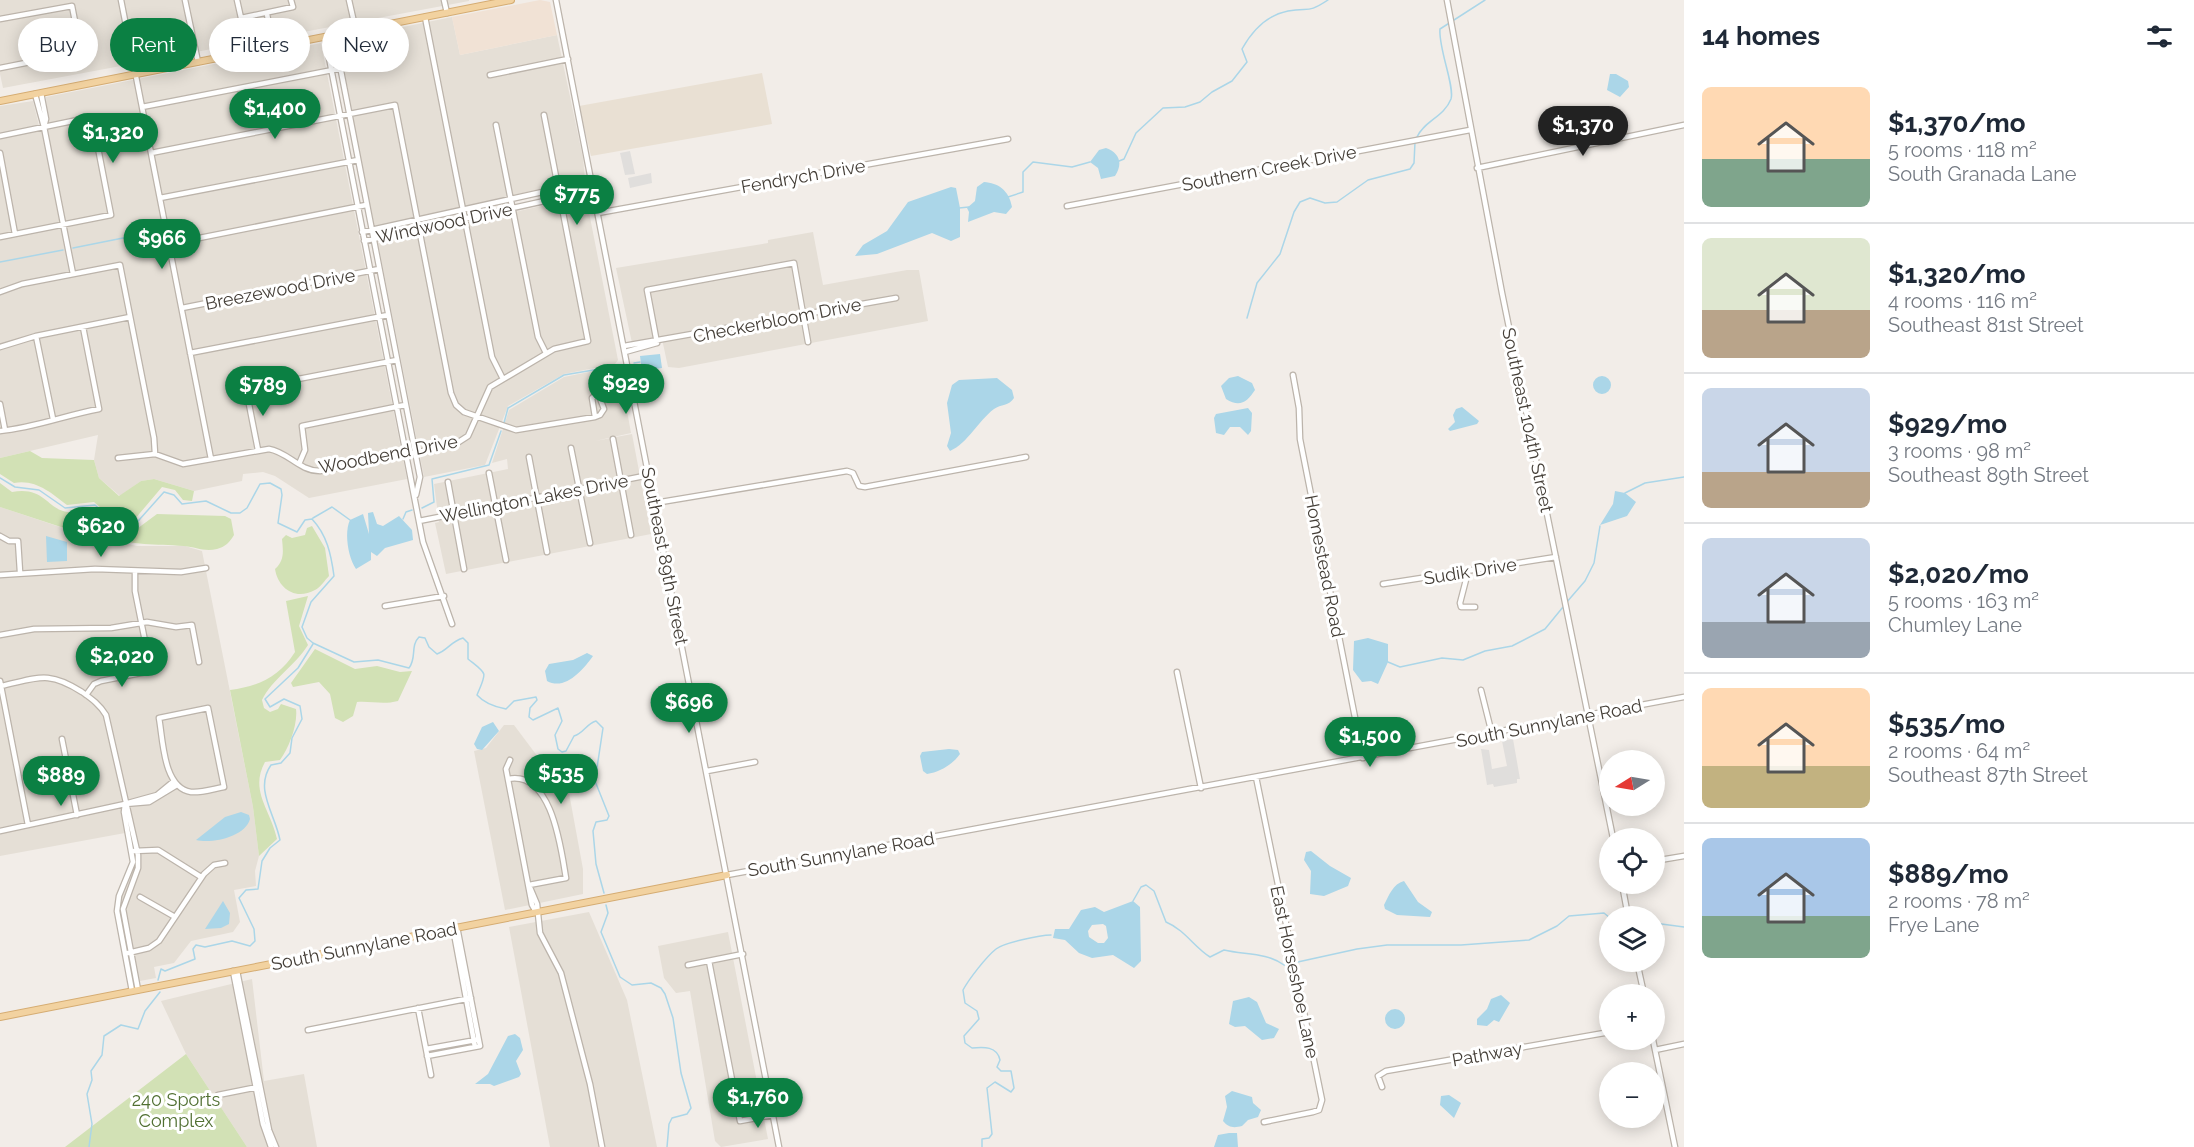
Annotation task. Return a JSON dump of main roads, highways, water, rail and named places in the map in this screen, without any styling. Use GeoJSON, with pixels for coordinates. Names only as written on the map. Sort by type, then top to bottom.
{"type":"FeatureCollection","features":[{"type":"Feature","properties":{"kind":"main road"},"geometry":{"type":"LineString","coordinates":[[0,100],[511,0]]}},
{"type":"Feature","properties":{"kind":"main road","name":"South Sunnylane Road"},"geometry":{"type":"LineString","coordinates":[[0,1017],[727,875]]}},
{"type":"Feature","properties":{"kind":"water"},"geometry":{"type":"Polygon","coordinates":[[[1610,74],[1616,74],[1628,81],[1629,87],[1620,97],[1607,90],[1610,74]]]}},
{"type":"Feature","properties":{"kind":"water"},"geometry":{"type":"Polygon","coordinates":[[[1106,148],[1117,156],[1119,167],[1115,176],[1101,179],[1098,168],[1090,162],[1099,150],[1106,148]]]}},
{"type":"Feature","properties":{"kind":"water"},"geometry":{"type":"Polygon","coordinates":[[[984,182],[1002,188],[1011,201],[1012,207],[1006,214],[994,212],[968,222],[967,208],[975,201],[977,187],[984,182]]]}},
{"type":"Feature","properties":{"kind":"water"},"geometry":{"type":"Polygon","coordinates":[[[951,187],[956,188],[960,208],[960,237],[951,241],[932,233],[877,254],[855,256],[863,245],[887,231],[908,202],[951,187]]]}},
{"type":"Feature","properties":{"kind":"water"},"geometry":{"type":"Polygon","coordinates":[[[660,354],[662,368],[642,371],[640,356],[660,354]]]}},
{"type":"Feature","properties":{"kind":"water"},"geometry":{"type":"Polygon","coordinates":[[[1238,376],[1252,383],[1255,390],[1243,402],[1235,403],[1226,399],[1221,386],[1229,378],[1238,376]]]}},
{"type":"Feature","properties":{"kind":"water"},"geometry":{"type":"Polygon","coordinates":[[[1602,376],[1608,379],[1611,385],[1608,391],[1602,394],[1596,391],[1593,385],[1596,379],[1602,376]]]}},
{"type":"Feature","properties":{"kind":"water"},"geometry":{"type":"Polygon","coordinates":[[[997,378],[1012,390],[1014,398],[994,409],[962,443],[950,451],[947,446],[951,433],[947,403],[952,385],[959,380],[997,378]]]}},
{"type":"Feature","properties":{"kind":"water"},"geometry":{"type":"Polygon","coordinates":[[[1462,407],[1479,421],[1477,424],[1450,431],[1448,429],[1455,422],[1453,415],[1456,409],[1462,407]]]}},
{"type":"Feature","properties":{"kind":"water"},"geometry":{"type":"Polygon","coordinates":[[[1248,408],[1252,413],[1251,431],[1248,435],[1240,427],[1230,427],[1224,435],[1216,433],[1214,418],[1216,414],[1248,408]]]}},
{"type":"Feature","properties":{"kind":"water"},"geometry":{"type":"Polygon","coordinates":[[[1615,491],[1625,493],[1636,502],[1627,516],[1600,525],[1613,504],[1615,491]]]}},
{"type":"Feature","properties":{"kind":"water"},"geometry":{"type":"Polygon","coordinates":[[[373,512],[377,524],[383,526],[399,516],[412,530],[413,540],[385,548],[377,556],[371,552],[371,560],[356,569],[348,545],[348,525],[350,520],[363,514],[369,534],[368,513],[373,512]]]}},
{"type":"Feature","properties":{"kind":"water"},"geometry":{"type":"Polygon","coordinates":[[[46,536],[67,542],[67,561],[47,562],[46,536]]]}},
{"type":"Feature","properties":{"kind":"water"},"geometry":{"type":"Polygon","coordinates":[[[1368,638],[1388,644],[1388,662],[1378,684],[1371,681],[1362,682],[1353,670],[1354,641],[1368,638]]]}},
{"type":"Feature","properties":{"kind":"water"},"geometry":{"type":"Polygon","coordinates":[[[587,653],[593,656],[573,678],[560,683],[547,681],[545,671],[549,664],[573,660],[587,653]]]}},
{"type":"Feature","properties":{"kind":"water"},"geometry":{"type":"Polygon","coordinates":[[[493,722],[499,731],[482,750],[477,749],[474,744],[482,727],[493,722]]]}},
{"type":"Feature","properties":{"kind":"water"},"geometry":{"type":"Polygon","coordinates":[[[958,750],[960,754],[937,772],[927,774],[923,771],[920,756],[922,752],[958,750]]]}},
{"type":"Feature","properties":{"kind":"water"},"geometry":{"type":"Polygon","coordinates":[[[241,812],[249,815],[250,819],[247,825],[235,835],[219,840],[196,840],[225,817],[241,812]]]}},
{"type":"Feature","properties":{"kind":"water"},"geometry":{"type":"Polygon","coordinates":[[[1311,851],[1330,866],[1351,878],[1348,886],[1324,896],[1310,894],[1311,871],[1304,860],[1306,852],[1311,851]]]}},
{"type":"Feature","properties":{"kind":"water"},"geometry":{"type":"Polygon","coordinates":[[[1404,881],[1418,902],[1432,912],[1430,917],[1397,915],[1385,909],[1384,905],[1392,890],[1404,881]]]}},
{"type":"Feature","properties":{"kind":"water"},"geometry":{"type":"Polygon","coordinates":[[[223,901],[230,913],[229,924],[221,928],[205,929],[223,901]]]}},
{"type":"Feature","properties":{"kind":"water"},"geometry":{"type":"Polygon","coordinates":[[[1133,901],[1140,907],[1141,961],[1134,968],[1113,955],[1092,958],[1079,953],[1065,940],[1053,938],[1055,929],[1069,929],[1081,910],[1095,907],[1104,912],[1133,901]],[[1092,925],[1088,931],[1089,937],[1098,943],[1104,943],[1108,938],[1106,926],[1092,925]]]}},
{"type":"Feature","properties":{"kind":"water"},"geometry":{"type":"Polygon","coordinates":[[[1501,995],[1510,1003],[1499,1022],[1494,1020],[1487,1026],[1477,1025],[1477,1019],[1487,1009],[1491,999],[1501,995]]]}},
{"type":"Feature","properties":{"kind":"water"},"geometry":{"type":"Polygon","coordinates":[[[1249,997],[1257,1002],[1266,1023],[1279,1029],[1274,1038],[1262,1040],[1245,1026],[1235,1027],[1229,1024],[1233,1001],[1249,997]]]}},
{"type":"Feature","properties":{"kind":"water"},"geometry":{"type":"Polygon","coordinates":[[[1395,1009],[1402,1012],[1405,1019],[1402,1026],[1395,1029],[1388,1026],[1385,1019],[1388,1012],[1395,1009]]]}},
{"type":"Feature","properties":{"kind":"water"},"geometry":{"type":"Polygon","coordinates":[[[515,1034],[520,1038],[523,1050],[516,1061],[521,1074],[519,1077],[494,1086],[475,1084],[488,1074],[508,1036],[515,1034]]]}},
{"type":"Feature","properties":{"kind":"water"},"geometry":{"type":"Polygon","coordinates":[[[1232,1091],[1252,1097],[1253,1103],[1261,1110],[1258,1117],[1248,1120],[1239,1127],[1232,1127],[1223,1121],[1227,1107],[1225,1096],[1232,1091]]]}},
{"type":"Feature","properties":{"kind":"water"},"geometry":{"type":"Polygon","coordinates":[[[1449,1095],[1461,1103],[1454,1118],[1440,1105],[1441,1096],[1449,1095]]]}},
{"type":"Feature","properties":{"kind":"water"},"geometry":{"type":"Polygon","coordinates":[[[1237,1133],[1238,1147],[1214,1147],[1218,1135],[1237,1133]]]}},
{"type":"Feature","properties":{"kind":"waterway"},"geometry":{"type":"LineString","coordinates":[[1119,161],[1124,159],[1136,133],[1163,108],[1185,107],[1200,102],[1232,81],[1247,62],[1242,49],[1255,30],[1267,20],[1288,11],[1312,9],[1328,0]]}},
{"type":"Feature","properties":{"kind":"waterway"},"geometry":{"type":"LineString","coordinates":[[1417,137],[1424,127],[1444,110],[1451,99],[1451,86],[1441,46],[1440,29],[1485,0]]}},
{"type":"Feature","properties":{"kind":"waterway"},"geometry":{"type":"LineString","coordinates":[[1247,318],[1257,283],[1280,254],[1294,212],[1300,202],[1310,198],[1325,203],[1337,202],[1368,180],[1410,169],[1414,163],[1415,142]]}},
{"type":"Feature","properties":{"kind":"waterway"},"geometry":{"type":"LineString","coordinates":[[1008,197],[1023,192],[1023,172],[1033,162],[1072,167],[1090,162]]}},
{"type":"Feature","properties":{"kind":"waterway"},"geometry":{"type":"LineString","coordinates":[[959,208],[969,207]]}},
{"type":"Feature","properties":{"kind":"waterway"},"geometry":{"type":"LineString","coordinates":[[73,248],[158,231]]}},
{"type":"Feature","properties":{"kind":"waterway"},"geometry":{"type":"LineString","coordinates":[[0,262],[63,250]]}},
{"type":"Feature","properties":{"kind":"waterway"},"geometry":{"type":"LineString","coordinates":[[634,363],[640,362]]}},
{"type":"Feature","properties":{"kind":"waterway"},"geometry":{"type":"LineString","coordinates":[[504,423],[508,408],[564,375],[623,365]]}},
{"type":"Feature","properties":{"kind":"waterway"},"geometry":{"type":"LineString","coordinates":[[422,508],[434,502],[432,479],[489,465],[501,431]]}},
{"type":"Feature","properties":{"kind":"waterway"},"geometry":{"type":"LineString","coordinates":[[1625,493],[1645,483],[1684,477]]}},
{"type":"Feature","properties":{"kind":"waterway"},"geometry":{"type":"LineString","coordinates":[[0,478],[15,487],[39,490],[65,508],[95,505],[115,526],[125,529],[131,529],[164,492],[174,495],[182,504],[206,501],[231,513],[240,513],[247,508],[260,484],[270,483],[281,489],[278,523],[297,532],[305,520],[312,519],[328,545],[334,576],[311,602],[302,627],[307,638],[313,643],[354,662],[378,660],[409,668],[419,637],[425,638],[429,647],[437,654],[463,638],[468,643],[468,659],[484,674],[477,695],[490,705],[506,709],[514,701],[536,697],[537,700],[530,708],[529,717],[533,720],[558,708],[562,721],[555,735],[558,749],[562,752],[566,751],[574,736],[593,722],[596,721],[603,728],[595,781],[609,816],[607,820],[596,822],[593,831],[596,864],[604,893]]}},
{"type":"Feature","properties":{"kind":"waterway"},"geometry":{"type":"LineString","coordinates":[[313,518],[332,507],[350,520]]}},
{"type":"Feature","properties":{"kind":"waterway"},"geometry":{"type":"LineString","coordinates":[[403,519],[406,512],[412,510]]}},
{"type":"Feature","properties":{"kind":"waterway"},"geometry":{"type":"LineString","coordinates":[[1566,603],[1585,581],[1594,563],[1600,526]]}},
{"type":"Feature","properties":{"kind":"waterway"},"geometry":{"type":"LineString","coordinates":[[1388,662],[1400,667],[1442,658],[1463,660],[1485,651],[1512,646],[1545,629],[1563,607]]}},
{"type":"Feature","properties":{"kind":"waterway"},"geometry":{"type":"LineString","coordinates":[[158,980],[161,969],[165,971],[195,959],[193,949],[196,945],[205,947],[232,941],[250,946],[255,941],[254,929],[239,898],[246,890],[258,889],[262,861],[270,848],[280,840],[267,802],[266,774],[271,765],[281,763],[290,753],[292,738],[302,719],[300,706],[284,699],[270,707],[265,699],[298,668],[313,644]]}},
{"type":"Feature","properties":{"kind":"waterway"},"geometry":{"type":"LineString","coordinates":[[1133,901],[1141,887],[1146,885],[1154,891],[1166,922],[1179,929],[1210,957],[1224,950],[1263,956],[1284,965],[1387,945],[1461,945],[1529,940],[1557,926],[1569,916],[1599,913]]}},
{"type":"Feature","properties":{"kind":"waterway"},"geometry":{"type":"LineString","coordinates":[[606,905],[608,913],[601,932],[620,977],[632,985],[651,983],[661,988],[673,1018],[681,1073],[691,1108],[687,1114],[672,1118],[669,1124],[667,1147]]}},
{"type":"Feature","properties":{"kind":"waterway"},"geometry":{"type":"LineString","coordinates":[[1665,924],[1684,927]]}},
{"type":"Feature","properties":{"kind":"waterway"},"geometry":{"type":"LineString","coordinates":[[982,1147],[982,1139],[989,1138],[992,1134],[987,1088],[995,1082],[1011,1092],[1014,1088],[1011,1071],[1001,1071],[997,1067],[1000,1060],[996,1052],[985,1048],[972,1048],[965,1043],[964,1036],[979,1019],[977,1011],[965,1003],[963,990],[978,968],[996,949],[1006,944],[1051,935]]}},
{"type":"Feature","properties":{"kind":"waterway"},"geometry":{"type":"LineString","coordinates":[[89,1147],[92,1124],[87,1094],[92,1080],[91,1071],[102,1055],[104,1036],[121,1025],[138,1029],[145,1011],[160,992]]}},
{"type":"Feature","properties":{"kind":"park label","name":"240 Sports Complex"},"geometry":{"type":"Point","coordinates":[176,1109]}}]}
